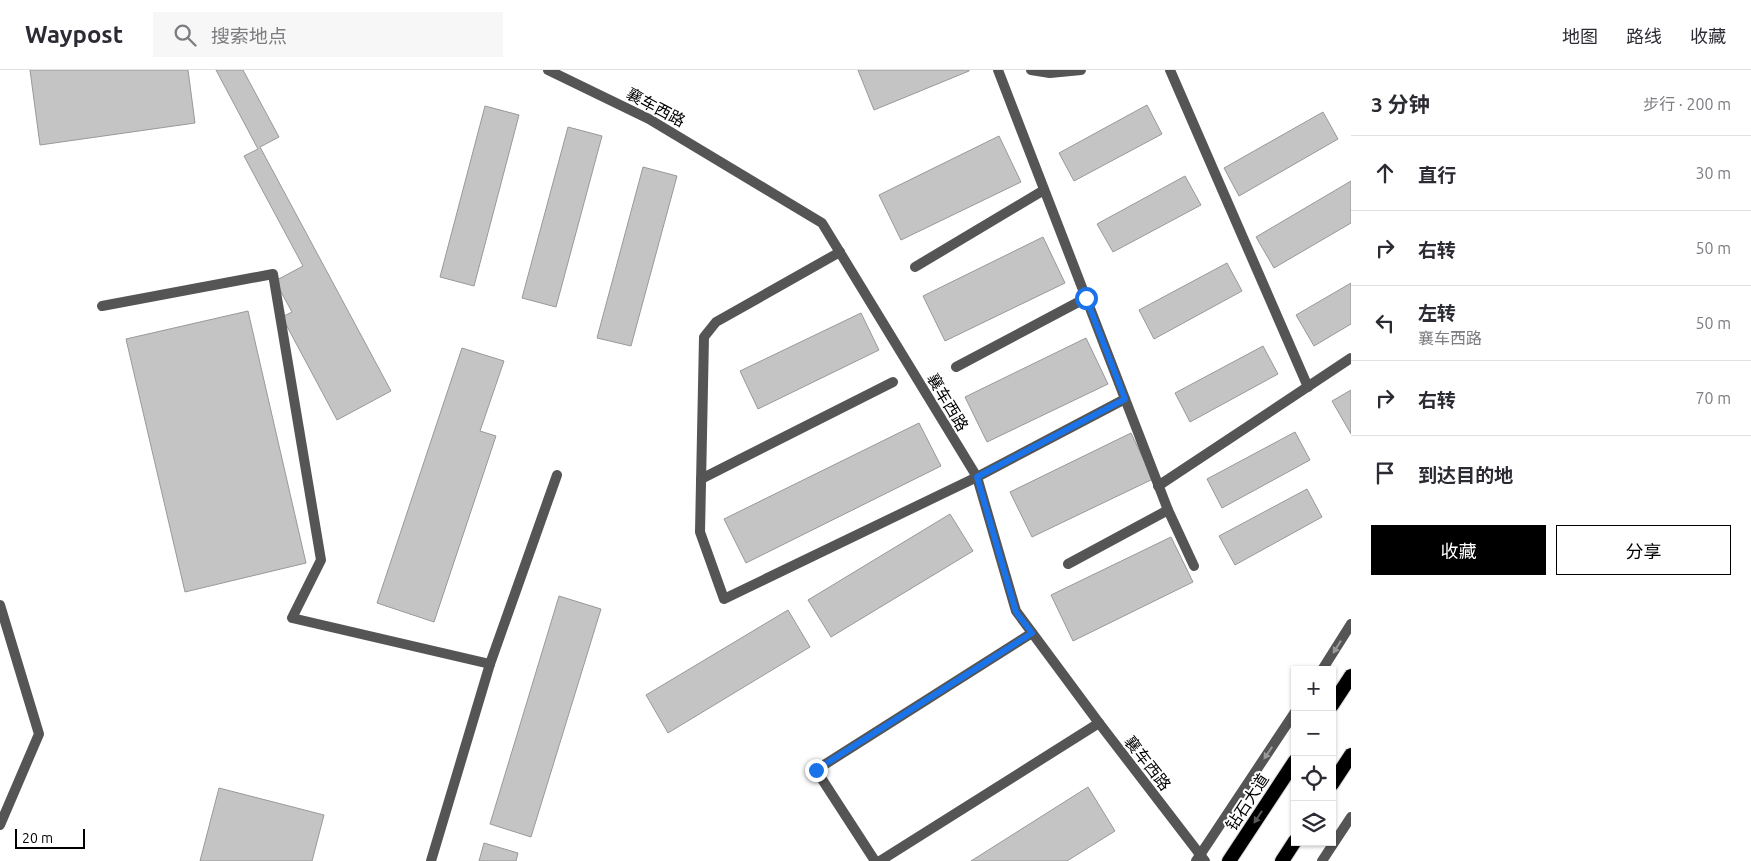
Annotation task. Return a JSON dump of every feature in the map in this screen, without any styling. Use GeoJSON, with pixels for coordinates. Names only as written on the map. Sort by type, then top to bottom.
{"type":"FeatureCollection","features":[{"type":"Feature","properties":{"kind":"highway"},"geometry":{"type":"LineString","coordinates":[[1336,698],[1351,676]]}},
{"type":"Feature","properties":{"kind":"highway"},"geometry":{"type":"LineString","coordinates":[[1336,778],[1351,755]]}},
{"type":"Feature","properties":{"kind":"highway","name":"钻石大道"},"geometry":{"type":"LineString","coordinates":[[1229,861],[1291,767]]}},
{"type":"Feature","properties":{"kind":"highway"},"geometry":{"type":"LineString","coordinates":[[1282,861],[1292,846]]}},
{"type":"Feature","properties":{"kind":"street","name":"襄车西路"},"geometry":{"type":"LineString","coordinates":[[548,70],[649,119],[822,223],[977,477],[1016,612],[1200,859]]}},
{"type":"Feature","properties":{"kind":"street"},"geometry":{"type":"LineString","coordinates":[[998,70],[1158,486],[1194,566]]}},
{"type":"Feature","properties":{"kind":"street"},"geometry":{"type":"LineString","coordinates":[[1031,70],[1050,73],[1081,70]]}},
{"type":"Feature","properties":{"kind":"street"},"geometry":{"type":"LineString","coordinates":[[1170,70],[1308,387]]}},
{"type":"Feature","properties":{"kind":"street"},"geometry":{"type":"LineString","coordinates":[[915,267],[1044,190]]}},
{"type":"Feature","properties":{"kind":"street"},"geometry":{"type":"LineString","coordinates":[[840,252],[716,322],[704,337],[700,532],[724,599],[977,477],[1125,399]]}},
{"type":"Feature","properties":{"kind":"street"},"geometry":{"type":"LineString","coordinates":[[102,306],[272,274],[321,560],[292,618],[490,664]]}},
{"type":"Feature","properties":{"kind":"street"},"geometry":{"type":"LineString","coordinates":[[956,367],[1086,298]]}},
{"type":"Feature","properties":{"kind":"street"},"geometry":{"type":"LineString","coordinates":[[1158,486],[1351,358]]}},
{"type":"Feature","properties":{"kind":"street"},"geometry":{"type":"LineString","coordinates":[[701,479],[893,382]]}},
{"type":"Feature","properties":{"kind":"street"},"geometry":{"type":"LineString","coordinates":[[431,861],[490,664],[557,475]]}},
{"type":"Feature","properties":{"kind":"street"},"geometry":{"type":"LineString","coordinates":[[1068,564],[1168,510]]}},
{"type":"Feature","properties":{"kind":"street"},"geometry":{"type":"LineString","coordinates":[[0,605],[39,734],[0,825]]}},
{"type":"Feature","properties":{"kind":"street"},"geometry":{"type":"LineString","coordinates":[[1325,666],[1351,624]]}},
{"type":"Feature","properties":{"kind":"street"},"geometry":{"type":"LineString","coordinates":[[874,861],[816,770],[1032,633]]}},
{"type":"Feature","properties":{"kind":"street"},"geometry":{"type":"LineString","coordinates":[[1200,859],[1291,718]]}},
{"type":"Feature","properties":{"kind":"street"},"geometry":{"type":"LineString","coordinates":[[880,861],[1099,723]]}},
{"type":"Feature","properties":{"kind":"street"},"geometry":{"type":"LineString","coordinates":[[1322,861],[1350,819]]}},
{"type":"Feature","properties":{"kind":"building"},"geometry":{"type":"Polygon","coordinates":[[[30,70],[188,70],[195,123],[40,145],[30,70]]]}},
{"type":"Feature","properties":{"kind":"building"},"geometry":{"type":"Polygon","coordinates":[[[216,70],[243,70],[279,137],[260,147],[391,391],[337,420],[282,317],[292,312],[275,281],[303,266],[244,156],[258,149],[216,70]]]}},
{"type":"Feature","properties":{"kind":"building"},"geometry":{"type":"Polygon","coordinates":[[[858,70],[969,70],[969,71],[874,110],[858,70]]]}},
{"type":"Feature","properties":{"kind":"building"},"geometry":{"type":"Polygon","coordinates":[[[1147,105],[1162,134],[1074,181],[1059,153],[1147,105]]]}},
{"type":"Feature","properties":{"kind":"building"},"geometry":{"type":"Polygon","coordinates":[[[485,106],[519,115],[474,286],[440,277],[485,106]]]}},
{"type":"Feature","properties":{"kind":"building"},"geometry":{"type":"Polygon","coordinates":[[[1323,112],[1338,139],[1239,196],[1224,168],[1323,112]]]}},
{"type":"Feature","properties":{"kind":"building"},"geometry":{"type":"Polygon","coordinates":[[[568,127],[602,136],[556,307],[522,298],[568,127]]]}},
{"type":"Feature","properties":{"kind":"building"},"geometry":{"type":"Polygon","coordinates":[[[999,136],[1021,182],[901,240],[879,195],[999,136]]]}},
{"type":"Feature","properties":{"kind":"building"},"geometry":{"type":"Polygon","coordinates":[[[643,167],[677,176],[631,346],[597,338],[643,167]]]}},
{"type":"Feature","properties":{"kind":"building"},"geometry":{"type":"Polygon","coordinates":[[[1185,176],[1201,205],[1113,252],[1097,224],[1185,176]]]}},
{"type":"Feature","properties":{"kind":"building"},"geometry":{"type":"Polygon","coordinates":[[[1351,181],[1351,223],[1274,268],[1256,237],[1351,181]]]}},
{"type":"Feature","properties":{"kind":"building"},"geometry":{"type":"Polygon","coordinates":[[[1043,237],[1065,283],[945,341],[923,296],[1043,237]]]}},
{"type":"Feature","properties":{"kind":"building"},"geometry":{"type":"Polygon","coordinates":[[[1227,263],[1242,291],[1154,339],[1139,310],[1227,263]]]}},
{"type":"Feature","properties":{"kind":"building"},"geometry":{"type":"Polygon","coordinates":[[[1351,283],[1351,324],[1314,346],[1296,315],[1351,283]]]}},
{"type":"Feature","properties":{"kind":"building"},"geometry":{"type":"Polygon","coordinates":[[[248,311],[306,563],[185,592],[126,339],[248,311]]]}},
{"type":"Feature","properties":{"kind":"building"},"geometry":{"type":"Polygon","coordinates":[[[861,313],[879,350],[758,409],[740,371],[861,313]]]}},
{"type":"Feature","properties":{"kind":"building"},"geometry":{"type":"Polygon","coordinates":[[[1086,338],[1108,384],[987,442],[965,397],[1086,338]]]}},
{"type":"Feature","properties":{"kind":"building"},"geometry":{"type":"Polygon","coordinates":[[[1263,346],[1278,374],[1190,422],[1175,393],[1263,346]]]}},
{"type":"Feature","properties":{"kind":"building"},"geometry":{"type":"Polygon","coordinates":[[[462,348],[504,361],[480,431],[496,436],[434,622],[377,603],[462,348]]]}},
{"type":"Feature","properties":{"kind":"building"},"geometry":{"type":"Polygon","coordinates":[[[1351,390],[1351,434],[1332,401],[1351,390]]]}},
{"type":"Feature","properties":{"kind":"building"},"geometry":{"type":"Polygon","coordinates":[[[919,423],[941,466],[746,563],[724,519],[919,423]]]}},
{"type":"Feature","properties":{"kind":"building"},"geometry":{"type":"Polygon","coordinates":[[[1295,432],[1310,460],[1222,508],[1207,479],[1295,432]]]}},
{"type":"Feature","properties":{"kind":"building"},"geometry":{"type":"Polygon","coordinates":[[[1131,433],[1153,479],[1032,537],[1010,492],[1131,433]]]}},
{"type":"Feature","properties":{"kind":"building"},"geometry":{"type":"Polygon","coordinates":[[[1307,489],[1322,517],[1235,565],[1219,536],[1307,489]]]}},
{"type":"Feature","properties":{"kind":"building"},"geometry":{"type":"Polygon","coordinates":[[[950,514],[973,551],[831,637],[808,600],[950,514]]]}},
{"type":"Feature","properties":{"kind":"building"},"geometry":{"type":"Polygon","coordinates":[[[1171,537],[1193,582],[1073,641],[1051,595],[1171,537]]]}},
{"type":"Feature","properties":{"kind":"building"},"geometry":{"type":"Polygon","coordinates":[[[559,596],[601,609],[531,837],[490,824],[559,596]]]}},
{"type":"Feature","properties":{"kind":"building"},"geometry":{"type":"Polygon","coordinates":[[[788,610],[810,647],[668,733],[646,695],[788,610]]]}},
{"type":"Feature","properties":{"kind":"building"},"geometry":{"type":"Polygon","coordinates":[[[1088,787],[1115,831],[1067,861],[971,861],[1088,787]]]}},
{"type":"Feature","properties":{"kind":"building"},"geometry":{"type":"Polygon","coordinates":[[[219,788],[324,815],[312,861],[200,861],[219,788]]]}},
{"type":"Feature","properties":{"kind":"building"},"geometry":{"type":"Polygon","coordinates":[[[484,843],[518,853],[516,861],[479,861],[484,843]]]}},
{"type":"Feature","properties":{"kind":"route"},"geometry":{"type":"LineString","coordinates":[[816,770],[1032,633],[1016,612],[977,477],[1125,399],[1086,298]]}}]}
